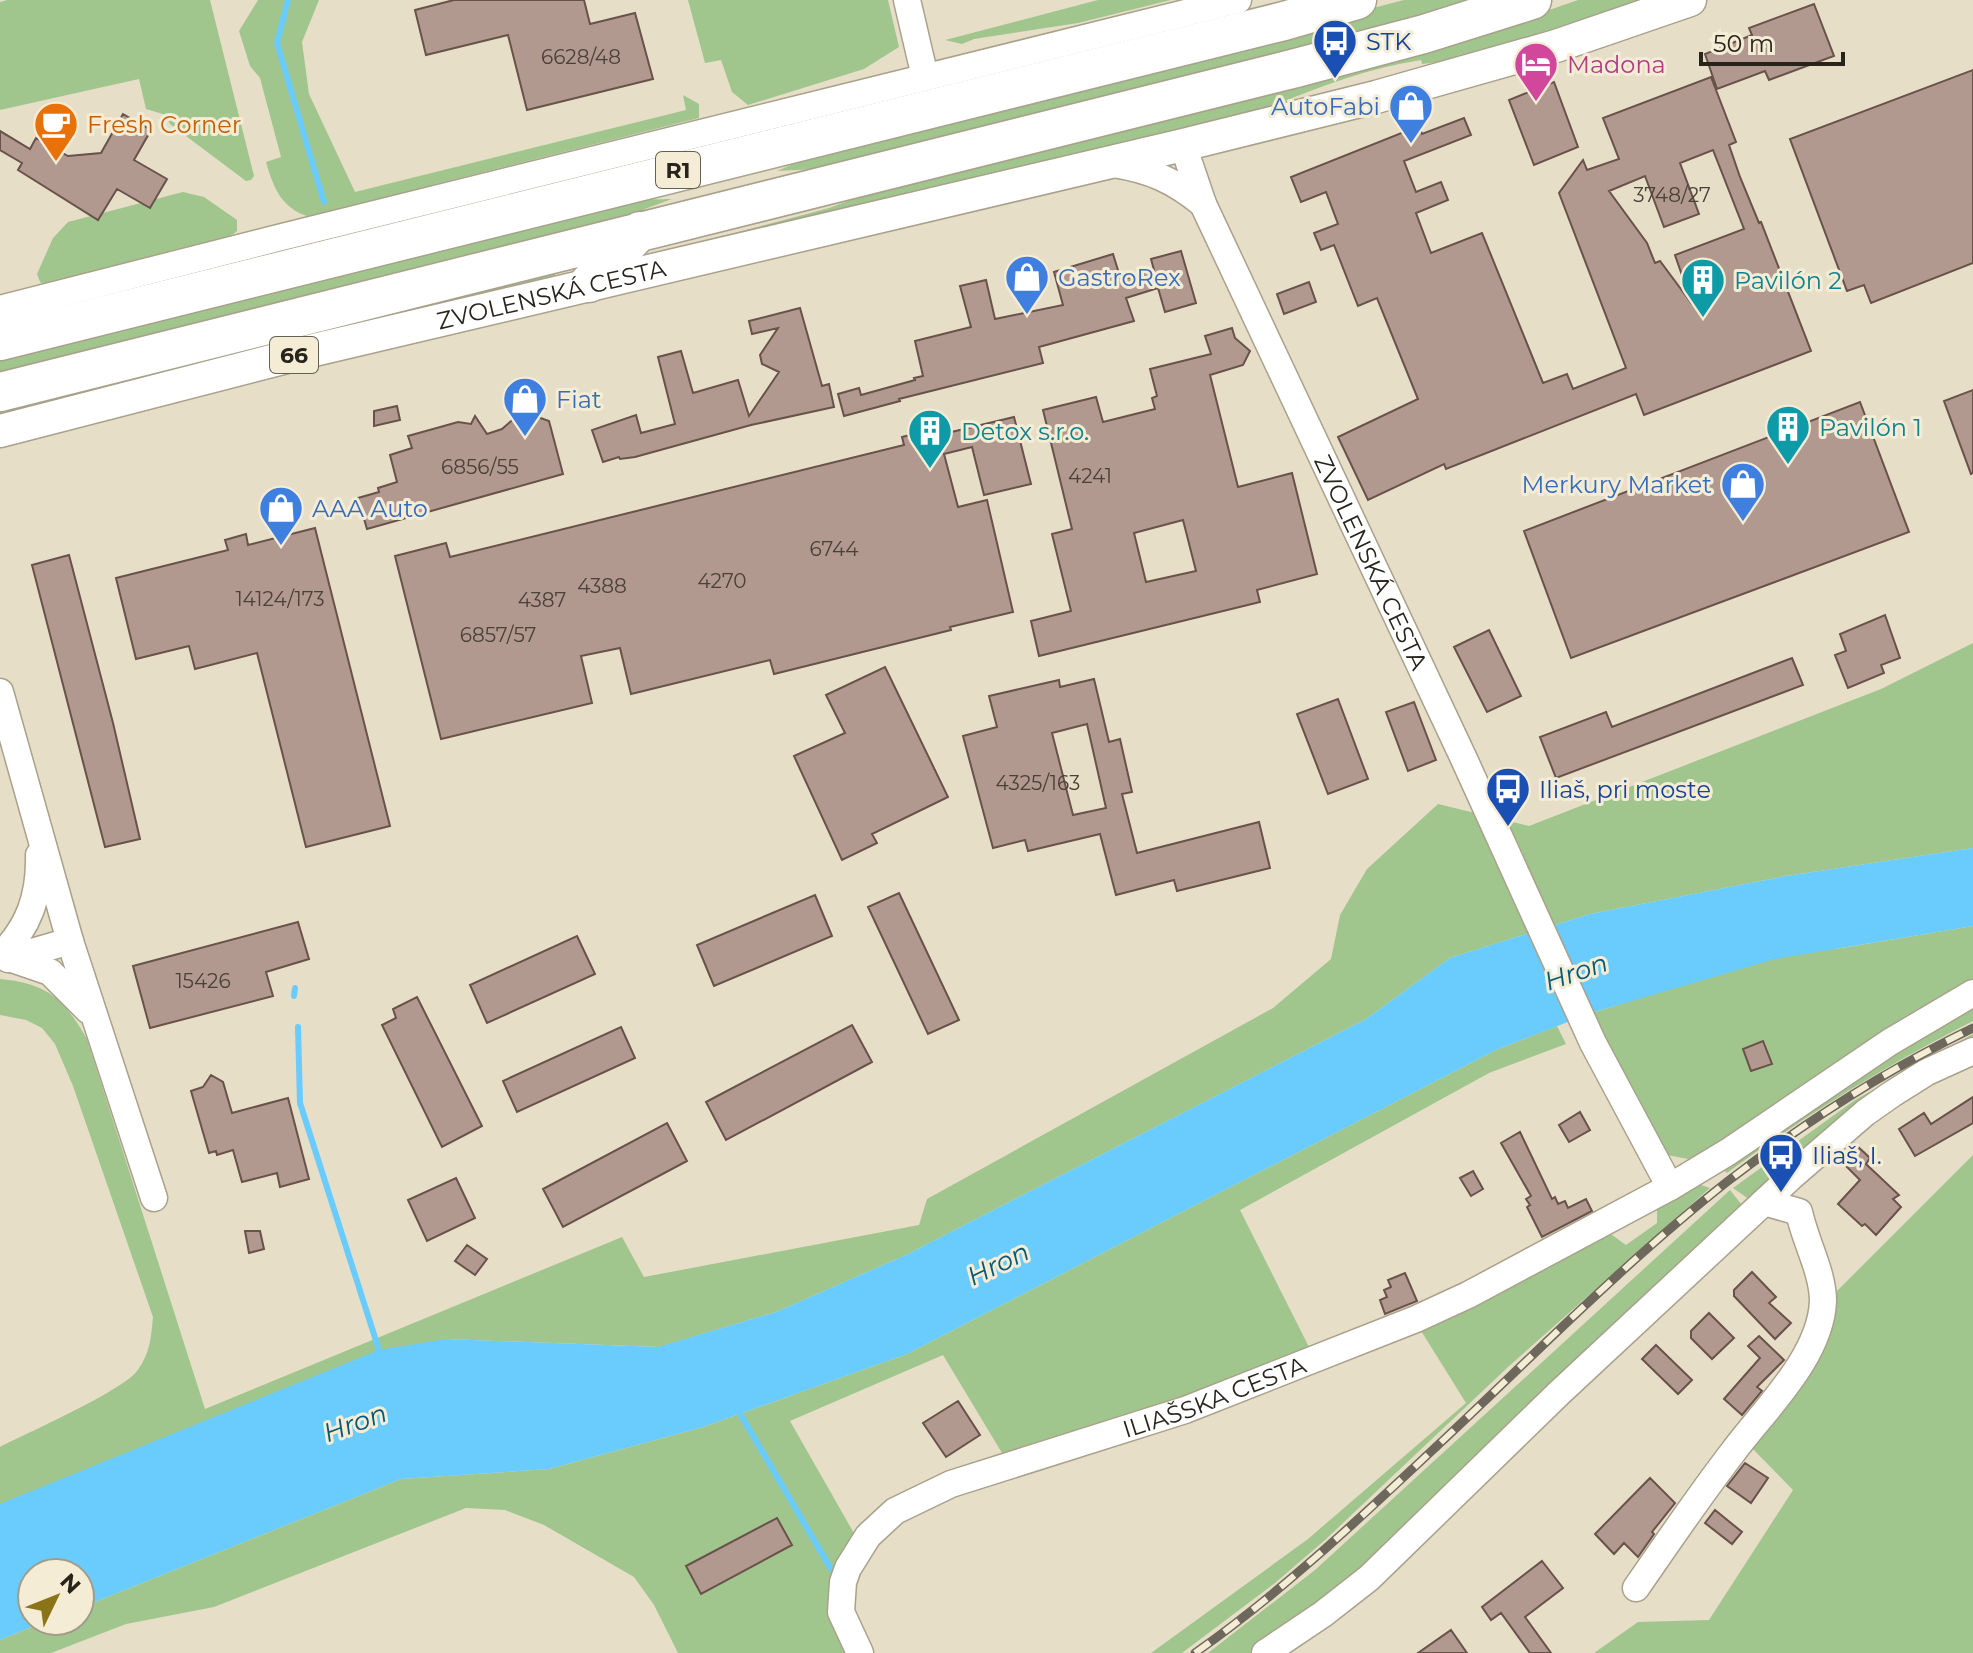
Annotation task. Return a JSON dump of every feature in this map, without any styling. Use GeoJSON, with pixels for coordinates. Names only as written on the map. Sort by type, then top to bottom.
{"type":"FeatureCollection","features":[{"type":"Feature","properties":{"kind":"highway","name":"R1"},"geometry":{"type":"LineString","coordinates":[[0,341],[1284,21],[1357,0]]}},
{"type":"Feature","properties":{"kind":"highway","name":"R1"},"geometry":{"type":"LineString","coordinates":[[0,392],[1296,68],[1424,34],[1532,0]]}},
{"type":"Feature","properties":{"kind":"highway"},"geometry":{"type":"LineString","coordinates":[[589,283],[640,231]]}},
{"type":"Feature","properties":{"kind":"main road","name":"ZVOLENSKÁ CESTA"},"geometry":{"type":"LineString","coordinates":[[0,431],[314,350],[1183,145],[1465,74],[1690,0]]}},
{"type":"Feature","properties":{"kind":"street"},"geometry":{"type":"LineString","coordinates":[[907,0],[925,77]]}},
{"type":"Feature","properties":{"kind":"street"},"geometry":{"type":"LineString","coordinates":[[0,309],[1238,0]]}},
{"type":"Feature","properties":{"kind":"street","name":"ZVOLENSKÁ CESTA"},"geometry":{"type":"LineString","coordinates":[[1183,145],[1203,204],[1593,1043],[1670,1187]]}},
{"type":"Feature","properties":{"kind":"street","name":"ZVOLENSKÁ CESTA"},"geometry":{"type":"LineString","coordinates":[[1106,163],[1141,169],[1174,182],[1203,204]]}},
{"type":"Feature","properties":{"kind":"street"},"geometry":{"type":"LineString","coordinates":[[0,692],[70,941],[154,1198]]}},
{"type":"Feature","properties":{"kind":"street"},"geometry":{"type":"LineString","coordinates":[[3,958],[26,925],[34,905],[39,860],[37,823]]}},
{"type":"Feature","properties":{"kind":"street"},"geometry":{"type":"LineString","coordinates":[[3,958],[70,941]]}},
{"type":"Feature","properties":{"kind":"street"},"geometry":{"type":"LineString","coordinates":[[3,958],[50,972],[87,1009],[97,1027]]}},
{"type":"Feature","properties":{"kind":"street","name":"ILIAŠSKA CESTA"},"geometry":{"type":"LineString","coordinates":[[860,1653],[841,1612],[843,1582],[868,1536],[895,1511],[951,1484],[1185,1410],[1416,1319],[1518,1270],[1728,1152],[1890,1042],[1973,993]]}},
{"type":"Feature","properties":{"kind":"street"},"geometry":{"type":"LineString","coordinates":[[1265,1653],[1369,1578],[1591,1363],[1815,1156],[1892,1094],[1927,1072],[1973,1051]]}},
{"type":"Feature","properties":{"kind":"street"},"geometry":{"type":"LineString","coordinates":[[1636,1588],[1732,1453],[1775,1400],[1811,1345],[1821,1318],[1823,1300],[1799,1212],[1815,1156]]}},
{"type":"Feature","properties":{"kind":"street"},"geometry":{"type":"LineString","coordinates":[[1764,1202],[1799,1212]]}},
{"type":"Feature","properties":{"kind":"green space"},"geometry":{"type":"Polygon","coordinates":[[[210,0],[254,176],[246,181],[170,124],[166,115],[146,109],[139,79],[0,110],[0,2],[210,0]]]}},
{"type":"Feature","properties":{"kind":"green space"},"geometry":{"type":"Polygon","coordinates":[[[258,0],[319,0],[302,42],[309,94],[355,192],[686,110],[683,95],[699,104],[699,118],[314,218],[303,215],[281,198],[266,162],[281,157],[260,78],[250,66],[239,31],[258,0]]]}},
{"type":"Feature","properties":{"kind":"green space"},"geometry":{"type":"Polygon","coordinates":[[[688,0],[888,0],[899,47],[864,69],[748,105],[732,92],[721,60],[705,63],[688,0]]]}},
{"type":"Feature","properties":{"kind":"green space"},"geometry":{"type":"Polygon","coordinates":[[[1098,0],[1171,0],[1078,23],[974,39],[962,44],[945,40],[1098,0]]]}},
{"type":"Feature","properties":{"kind":"green space"},"geometry":{"type":"Polygon","coordinates":[[[1404,0],[1489,0],[836,168],[777,171],[830,148],[1404,0]]]}},
{"type":"Feature","properties":{"kind":"green space"},"geometry":{"type":"Polygon","coordinates":[[[1578,0],[1653,0],[1482,57],[1422,64],[1421,60],[1364,73],[1273,106],[1273,111],[647,256],[829,208],[889,186],[1500,27],[1578,0]]]}},
{"type":"Feature","properties":{"kind":"green space"},"geometry":{"type":"Polygon","coordinates":[[[183,192],[204,197],[237,220],[237,231],[227,239],[47,287],[40,282],[37,274],[53,238],[68,222],[183,192]]]}},
{"type":"Feature","properties":{"kind":"green space"},"geometry":{"type":"Polygon","coordinates":[[[672,199],[628,219],[0,378],[0,354],[621,200],[672,199]]]}},
{"type":"Feature","properties":{"kind":"green space"},"geometry":{"type":"Polygon","coordinates":[[[553,269],[556,278],[0,418],[0,409],[553,269]]]}},
{"type":"Feature","properties":{"kind":"green space"},"geometry":{"type":"Polygon","coordinates":[[[1973,643],[1973,848],[1786,876],[1590,914],[1450,958],[1366,1019],[906,1255],[776,1312],[659,1347],[446,1339],[0,1505],[0,1447],[94,1400],[128,1379],[145,1358],[153,1317],[73,1086],[55,1044],[42,1028],[26,1020],[0,1015],[0,979],[42,989],[62,1003],[87,1039],[205,1409],[622,1237],[644,1277],[919,1225],[927,1199],[1273,1008],[1331,959],[1340,915],[1367,869],[1438,804],[1529,826],[1881,689],[1973,643]]]}},
{"type":"Feature","properties":{"kind":"green space"},"geometry":{"type":"Polygon","coordinates":[[[1973,926],[1973,984],[1710,1154],[1688,1159],[1667,1155],[1589,1014],[1736,967],[1829,947],[1836,949],[1973,926]]]}},
{"type":"Feature","properties":{"kind":"green space"},"geometry":{"type":"Polygon","coordinates":[[[1973,1002],[1973,1021],[1847,1092],[1727,1173],[1722,1168],[1973,1002]]]}},
{"type":"Feature","properties":{"kind":"green space"},"geometry":{"type":"Polygon","coordinates":[[[1557,1026],[1566,1044],[1489,1073],[1240,1210],[1311,1351],[1282,1358],[1176,1399],[1002,1453],[943,1355],[790,1421],[855,1535],[850,1653],[678,1653],[654,1605],[634,1577],[544,1525],[505,1510],[466,1508],[214,1607],[126,1624],[96,1636],[96,1602],[401,1479],[549,1469],[703,1427],[907,1354],[1496,1050],[1557,1026]]]}},
{"type":"Feature","properties":{"kind":"green space"},"geometry":{"type":"Polygon","coordinates":[[[1973,1034],[1973,1044],[1753,1202],[1733,1188],[1855,1100],[1973,1034]]]}},
{"type":"Feature","properties":{"kind":"green space"},"geometry":{"type":"Polygon","coordinates":[[[1973,1155],[1973,1653],[1594,1653],[1638,1622],[1709,1620],[1793,1490],[1751,1447],[1820,1348],[1836,1292],[1973,1155]]]}},
{"type":"Feature","properties":{"kind":"green space"},"geometry":{"type":"Polygon","coordinates":[[[1698,1184],[1710,1188],[1508,1367],[1325,1540],[1275,1583],[1182,1653],[1151,1653],[1308,1539],[1466,1403],[1418,1326],[1608,1232],[1626,1245],[1657,1223],[1657,1208],[1698,1184]]]}},
{"type":"Feature","properties":{"kind":"green space"},"geometry":{"type":"Polygon","coordinates":[[[1730,1190],[1745,1209],[1391,1548],[1298,1624],[1252,1653],[1208,1653],[1315,1570],[1730,1190]]]}},
{"type":"Feature","properties":{"kind":"green space"},"geometry":{"type":"Polygon","coordinates":[[[16,1633],[16,1637],[92,1637],[51,1653],[0,1653],[0,1640],[16,1633]]]}},
{"type":"Feature","properties":{"kind":"water","name":"Hron"},"geometry":{"type":"Polygon","coordinates":[[[1973,848],[1973,926],[1775,959],[1591,1013],[1496,1050],[907,1354],[703,1427],[549,1469],[401,1479],[96,1602],[96,1557],[16,1557],[16,1633],[0,1640],[0,1504],[379,1350],[446,1339],[658,1347],[776,1312],[906,1255],[1366,1019],[1450,958],[1590,914],[1786,876],[1973,848]]]}},
{"type":"Feature","properties":{"kind":"building"},"geometry":{"type":"Polygon","coordinates":[[[454,0],[584,0],[590,24],[635,13],[653,79],[527,110],[508,35],[426,55],[415,10],[454,0]]]}},
{"type":"Feature","properties":{"kind":"building"},"geometry":{"type":"Polygon","coordinates":[[[1814,4],[1834,56],[1769,80],[1765,71],[1717,89],[1705,54],[1752,35],[1749,28],[1814,4]]]}},
{"type":"Feature","properties":{"kind":"building"},"geometry":{"type":"Polygon","coordinates":[[[1973,70],[1973,263],[1871,303],[1864,285],[1847,291],[1790,139],[1973,70]]]}},
{"type":"Feature","properties":{"kind":"building"},"geometry":{"type":"Polygon","coordinates":[[[1711,77],[1736,142],[1729,145],[1740,177],[1761,222],[1811,351],[1644,415],[1636,394],[1446,469],[1444,464],[1368,500],[1338,437],[1418,399],[1377,298],[1358,306],[1334,245],[1321,250],[1314,233],[1338,224],[1326,192],[1301,202],[1291,177],[1419,126],[1422,134],[1464,118],[1471,135],[1404,161],[1416,192],[1441,182],[1448,200],[1416,213],[1431,253],[1482,233],[1543,383],[1567,374],[1573,389],[1626,368],[1559,193],[1583,160],[1587,170],[1619,159],[1603,118],[1711,77]],[[1713,150],[1680,163],[1699,214],[1664,227],[1645,176],[1609,191],[1647,243],[1655,263],[1660,261],[1692,304],[1675,255],[1744,229],[1713,150]]]}},
{"type":"Feature","properties":{"kind":"building"},"geometry":{"type":"Polygon","coordinates":[[[1554,82],[1578,147],[1534,165],[1509,100],[1554,82]]]}},
{"type":"Feature","properties":{"kind":"building"},"geometry":{"type":"Polygon","coordinates":[[[123,114],[151,130],[134,160],[167,179],[150,208],[117,189],[98,220],[18,170],[22,163],[0,150],[0,131],[30,149],[36,138],[68,156],[101,153],[123,114]]]}},
{"type":"Feature","properties":{"kind":"building"},"geometry":{"type":"Polygon","coordinates":[[[1181,251],[1196,303],[1165,312],[1158,288],[1126,298],[1134,321],[1039,347],[1043,363],[844,416],[838,394],[859,388],[861,395],[923,376],[915,341],[971,327],[960,286],[986,280],[995,319],[1063,305],[1054,272],[1113,254],[1121,280],[1154,270],[1151,259],[1181,251]]]}},
{"type":"Feature","properties":{"kind":"building"},"geometry":{"type":"Polygon","coordinates":[[[1309,282],[1316,302],[1284,314],[1277,294],[1309,282]]]}},
{"type":"Feature","properties":{"kind":"building"},"geometry":{"type":"Polygon","coordinates":[[[800,308],[822,386],[829,384],[834,407],[751,425],[635,457],[619,457],[603,462],[592,430],[636,415],[641,433],[675,424],[658,357],[681,351],[693,393],[738,380],[749,416],[779,372],[762,364],[760,355],[778,328],[752,334],[749,321],[800,308]]]}},
{"type":"Feature","properties":{"kind":"building"},"geometry":{"type":"Polygon","coordinates":[[[1232,328],[1235,338],[1250,351],[1243,365],[1210,375],[1238,487],[1292,473],[1317,574],[1257,590],[1260,602],[1039,656],[1031,621],[1071,611],[1052,534],[1072,529],[1043,410],[1096,397],[1103,422],[1155,409],[1152,398],[1157,396],[1150,369],[1211,354],[1205,336],[1232,328]],[[1183,520],[1134,533],[1146,582],[1196,571],[1183,520]]]}},
{"type":"Feature","properties":{"kind":"building"},"geometry":{"type":"Polygon","coordinates":[[[1973,390],[1973,473],[1971,474],[1944,401],[1973,390]]]}},
{"type":"Feature","properties":{"kind":"building","name":"Pavilón 1"},"geometry":{"type":"Polygon","coordinates":[[[1860,402],[1909,532],[1571,658],[1524,531],[1860,402]]]}},
{"type":"Feature","properties":{"kind":"building"},"geometry":{"type":"Polygon","coordinates":[[[397,406],[400,420],[374,426],[374,411],[397,406]]]}},
{"type":"Feature","properties":{"kind":"building"},"geometry":{"type":"Polygon","coordinates":[[[518,415],[549,421],[563,474],[367,529],[358,498],[379,492],[378,488],[397,482],[390,455],[412,448],[408,436],[458,422],[471,424],[475,416],[487,434],[502,429],[518,415]]]}},
{"type":"Feature","properties":{"kind":"building"},"geometry":{"type":"Polygon","coordinates":[[[1014,417],[1031,484],[984,495],[972,447],[944,454],[958,507],[987,500],[1013,612],[774,674],[770,660],[631,694],[620,648],[581,656],[592,703],[441,739],[395,556],[446,543],[450,557],[904,445],[902,437],[938,428],[939,435],[1014,417]]]}},
{"type":"Feature","properties":{"kind":"building"},"geometry":{"type":"Polygon","coordinates":[[[315,528],[390,826],[306,847],[257,653],[195,669],[189,646],[136,659],[116,578],[228,550],[225,540],[246,534],[248,545],[315,528]]]}},
{"type":"Feature","properties":{"kind":"building"},"geometry":{"type":"Polygon","coordinates":[[[69,555],[140,839],[105,847],[32,565],[69,555]]]}},
{"type":"Feature","properties":{"kind":"building"},"geometry":{"type":"Polygon","coordinates":[[[1885,615],[1900,658],[1881,665],[1884,673],[1848,688],[1835,655],[1846,651],[1840,634],[1885,615]]]}},
{"type":"Feature","properties":{"kind":"building"},"geometry":{"type":"Polygon","coordinates":[[[1489,630],[1521,696],[1487,712],[1454,647],[1489,630]]]}},
{"type":"Feature","properties":{"kind":"building"},"geometry":{"type":"Polygon","coordinates":[[[1792,658],[1803,685],[1556,778],[1540,737],[1606,712],[1612,727],[1792,658]]]}},
{"type":"Feature","properties":{"kind":"building"},"geometry":{"type":"Polygon","coordinates":[[[885,667],[948,797],[872,834],[877,843],[842,860],[794,756],[845,733],[826,695],[885,667]]]}},
{"type":"Feature","properties":{"kind":"building"},"geometry":{"type":"Polygon","coordinates":[[[1094,679],[1109,742],[1120,739],[1132,792],[1122,794],[1137,853],[1259,822],[1270,868],[1177,891],[1174,880],[1116,895],[1100,834],[1028,851],[1025,840],[993,848],[963,736],[997,727],[989,696],[1059,680],[1060,687],[1094,679]],[[1087,724],[1052,733],[1073,815],[1106,808],[1087,724]]]}},
{"type":"Feature","properties":{"kind":"building"},"geometry":{"type":"Polygon","coordinates":[[[1338,699],[1368,779],[1328,794],[1297,714],[1338,699]]]}},
{"type":"Feature","properties":{"kind":"building"},"geometry":{"type":"Polygon","coordinates":[[[1414,702],[1436,760],[1408,771],[1386,712],[1414,702]]]}},
{"type":"Feature","properties":{"kind":"building"},"geometry":{"type":"Polygon","coordinates":[[[899,893],[959,1020],[928,1034],[868,907],[899,893]]]}},
{"type":"Feature","properties":{"kind":"building"},"geometry":{"type":"Polygon","coordinates":[[[815,895],[832,936],[714,986],[697,945],[815,895]]]}},
{"type":"Feature","properties":{"kind":"building"},"geometry":{"type":"Polygon","coordinates":[[[298,922],[309,959],[266,972],[273,996],[150,1028],[133,966],[298,922]]]}},
{"type":"Feature","properties":{"kind":"building"},"geometry":{"type":"Polygon","coordinates":[[[577,936],[595,974],[487,1023],[470,985],[577,936]]]}},
{"type":"Feature","properties":{"kind":"building"},"geometry":{"type":"Polygon","coordinates":[[[417,997],[482,1126],[442,1147],[382,1025],[396,1018],[393,1009],[417,997]]]}},
{"type":"Feature","properties":{"kind":"building"},"geometry":{"type":"Polygon","coordinates":[[[852,1025],[872,1062],[726,1140],[706,1102],[852,1025]]]}},
{"type":"Feature","properties":{"kind":"building"},"geometry":{"type":"Polygon","coordinates":[[[621,1027],[635,1058],[517,1112],[503,1081],[621,1027]]]}},
{"type":"Feature","properties":{"kind":"building"},"geometry":{"type":"Polygon","coordinates":[[[1763,1041],[1772,1064],[1751,1071],[1743,1049],[1763,1041]]]}},
{"type":"Feature","properties":{"kind":"building"},"geometry":{"type":"Polygon","coordinates":[[[211,1075],[223,1082],[232,1113],[288,1098],[309,1179],[280,1187],[277,1173],[242,1182],[233,1150],[217,1155],[216,1151],[209,1153],[191,1091],[203,1087],[211,1075]]]}},
{"type":"Feature","properties":{"kind":"building"},"geometry":{"type":"Polygon","coordinates":[[[1973,1097],[1973,1123],[1915,1156],[1899,1129],[1924,1113],[1931,1124],[1973,1097]]]}},
{"type":"Feature","properties":{"kind":"building"},"geometry":{"type":"Polygon","coordinates":[[[1580,1112],[1590,1130],[1569,1142],[1559,1125],[1580,1112]]]}},
{"type":"Feature","properties":{"kind":"building"},"geometry":{"type":"Polygon","coordinates":[[[667,1123],[687,1161],[563,1227],[543,1189],[667,1123]]]}},
{"type":"Feature","properties":{"kind":"building"},"geometry":{"type":"Polygon","coordinates":[[[1520,1132],[1552,1199],[1555,1197],[1558,1204],[1565,1201],[1568,1208],[1586,1199],[1592,1211],[1542,1237],[1527,1207],[1530,1205],[1526,1199],[1531,1196],[1501,1143],[1520,1132]]]}},
{"type":"Feature","properties":{"kind":"building"},"geometry":{"type":"Polygon","coordinates":[[[1855,1144],[1870,1158],[1866,1164],[1899,1195],[1893,1199],[1901,1207],[1876,1235],[1838,1204],[1860,1180],[1840,1160],[1855,1144]]]}},
{"type":"Feature","properties":{"kind":"building"},"geometry":{"type":"Polygon","coordinates":[[[1473,1171],[1483,1189],[1471,1196],[1460,1178],[1473,1171]]]}},
{"type":"Feature","properties":{"kind":"building"},"geometry":{"type":"Polygon","coordinates":[[[456,1178],[475,1218],[427,1241],[408,1200],[456,1178]]]}},
{"type":"Feature","properties":{"kind":"building"},"geometry":{"type":"Polygon","coordinates":[[[245,1231],[260,1231],[264,1249],[249,1253],[245,1231]]]}},
{"type":"Feature","properties":{"kind":"building"},"geometry":{"type":"Polygon","coordinates":[[[467,1245],[487,1259],[475,1275],[455,1261],[467,1245]]]}},
{"type":"Feature","properties":{"kind":"building"},"geometry":{"type":"Polygon","coordinates":[[[1752,1272],[1776,1297],[1769,1303],[1791,1323],[1775,1339],[1734,1296],[1734,1290],[1752,1272]]]}},
{"type":"Feature","properties":{"kind":"building"},"geometry":{"type":"Polygon","coordinates":[[[1405,1273],[1417,1301],[1385,1314],[1380,1300],[1387,1297],[1384,1290],[1391,1287],[1388,1280],[1405,1273]]]}},
{"type":"Feature","properties":{"kind":"building"},"geometry":{"type":"Polygon","coordinates":[[[1709,1313],[1734,1338],[1712,1359],[1691,1338],[1691,1331],[1709,1313]]]}},
{"type":"Feature","properties":{"kind":"building"},"geometry":{"type":"Polygon","coordinates":[[[1759,1336],[1784,1360],[1757,1387],[1762,1391],[1742,1415],[1724,1399],[1760,1358],[1748,1346],[1759,1336]]]}},
{"type":"Feature","properties":{"kind":"building"},"geometry":{"type":"Polygon","coordinates":[[[1656,1345],[1692,1380],[1678,1394],[1642,1359],[1656,1345]]]}},
{"type":"Feature","properties":{"kind":"building"},"geometry":{"type":"Polygon","coordinates":[[[958,1401],[980,1435],[946,1457],[923,1423],[958,1401]]]}},
{"type":"Feature","properties":{"kind":"building"},"geometry":{"type":"Polygon","coordinates":[[[1745,1463],[1768,1478],[1751,1503],[1727,1486],[1745,1463]]]}},
{"type":"Feature","properties":{"kind":"building"},"geometry":{"type":"Polygon","coordinates":[[[1650,1478],[1675,1503],[1652,1532],[1654,1534],[1638,1557],[1624,1543],[1614,1554],[1595,1534],[1650,1478]]]}},
{"type":"Feature","properties":{"kind":"building"},"geometry":{"type":"Polygon","coordinates":[[[1715,1510],[1742,1532],[1732,1544],[1705,1523],[1715,1510]]]}},
{"type":"Feature","properties":{"kind":"building"},"geometry":{"type":"Polygon","coordinates":[[[777,1518],[792,1545],[701,1594],[686,1566],[777,1518]]]}},
{"type":"Feature","properties":{"kind":"building"},"geometry":{"type":"Polygon","coordinates":[[[1542,1561],[1563,1588],[1525,1617],[1551,1653],[1530,1653],[1501,1613],[1491,1620],[1482,1607],[1542,1561]]]}},
{"type":"Feature","properties":{"kind":"building"},"geometry":{"type":"Polygon","coordinates":[[[1451,1630],[1467,1653],[1418,1653],[1451,1630]]]}},
{"type":"Feature","properties":{"kind":"waterway"},"geometry":{"type":"LineString","coordinates":[[288,0],[277,43],[324,202]]}},
{"type":"Feature","properties":{"kind":"waterway"},"geometry":{"type":"LineString","coordinates":[[294,996],[295,988]]}},
{"type":"Feature","properties":{"kind":"waterway"},"geometry":{"type":"LineString","coordinates":[[298,1027],[300,1103],[379,1350],[378,1355]]}},
{"type":"Feature","properties":{"kind":"waterway"},"geometry":{"type":"LineString","coordinates":[[738,1410],[831,1569]]}},
{"type":"Feature","properties":{"kind":"railway"},"geometry":{"type":"LineString","coordinates":[[1195,1653],[1320,1554],[1616,1277],[1728,1181],[1847,1098],[1973,1028]]}},
{"type":"Feature","properties":{"kind":"place","name":"STK"},"geometry":{"type":"Point","coordinates":[1335,80]}},
{"type":"Feature","properties":{"kind":"place","name":"Madona"},"geometry":{"type":"Point","coordinates":[1536,103]}},
{"type":"Feature","properties":{"kind":"place","name":"AutoFabi"},"geometry":{"type":"Point","coordinates":[1411,145]}},
{"type":"Feature","properties":{"kind":"place","name":"Fresh Corner"},"geometry":{"type":"Point","coordinates":[56,163]}},
{"type":"Feature","properties":{"kind":"place","name":"GastroRex"},"geometry":{"type":"Point","coordinates":[1027,316]}},
{"type":"Feature","properties":{"kind":"place","name":"Pavilón 2"},"geometry":{"type":"Point","coordinates":[1703,319]}},
{"type":"Feature","properties":{"kind":"place","name":"Fiat"},"geometry":{"type":"Point","coordinates":[525,438]}},
{"type":"Feature","properties":{"kind":"place","name":"Pavilón 1"},"geometry":{"type":"Point","coordinates":[1788,466]}},
{"type":"Feature","properties":{"kind":"place","name":"Detox s.r.o."},"geometry":{"type":"Point","coordinates":[930,470]}},
{"type":"Feature","properties":{"kind":"place","name":"Merkury Market"},"geometry":{"type":"Point","coordinates":[1743,523]}},
{"type":"Feature","properties":{"kind":"place","name":"AAA Auto"},"geometry":{"type":"Point","coordinates":[281,547]}},
{"type":"Feature","properties":{"kind":"place","name":"Iliaš, pri moste"},"geometry":{"type":"Point","coordinates":[1508,828]}},
{"type":"Feature","properties":{"kind":"place","name":"Iliaš, I."},"geometry":{"type":"Point","coordinates":[1781,1194]}}]}
